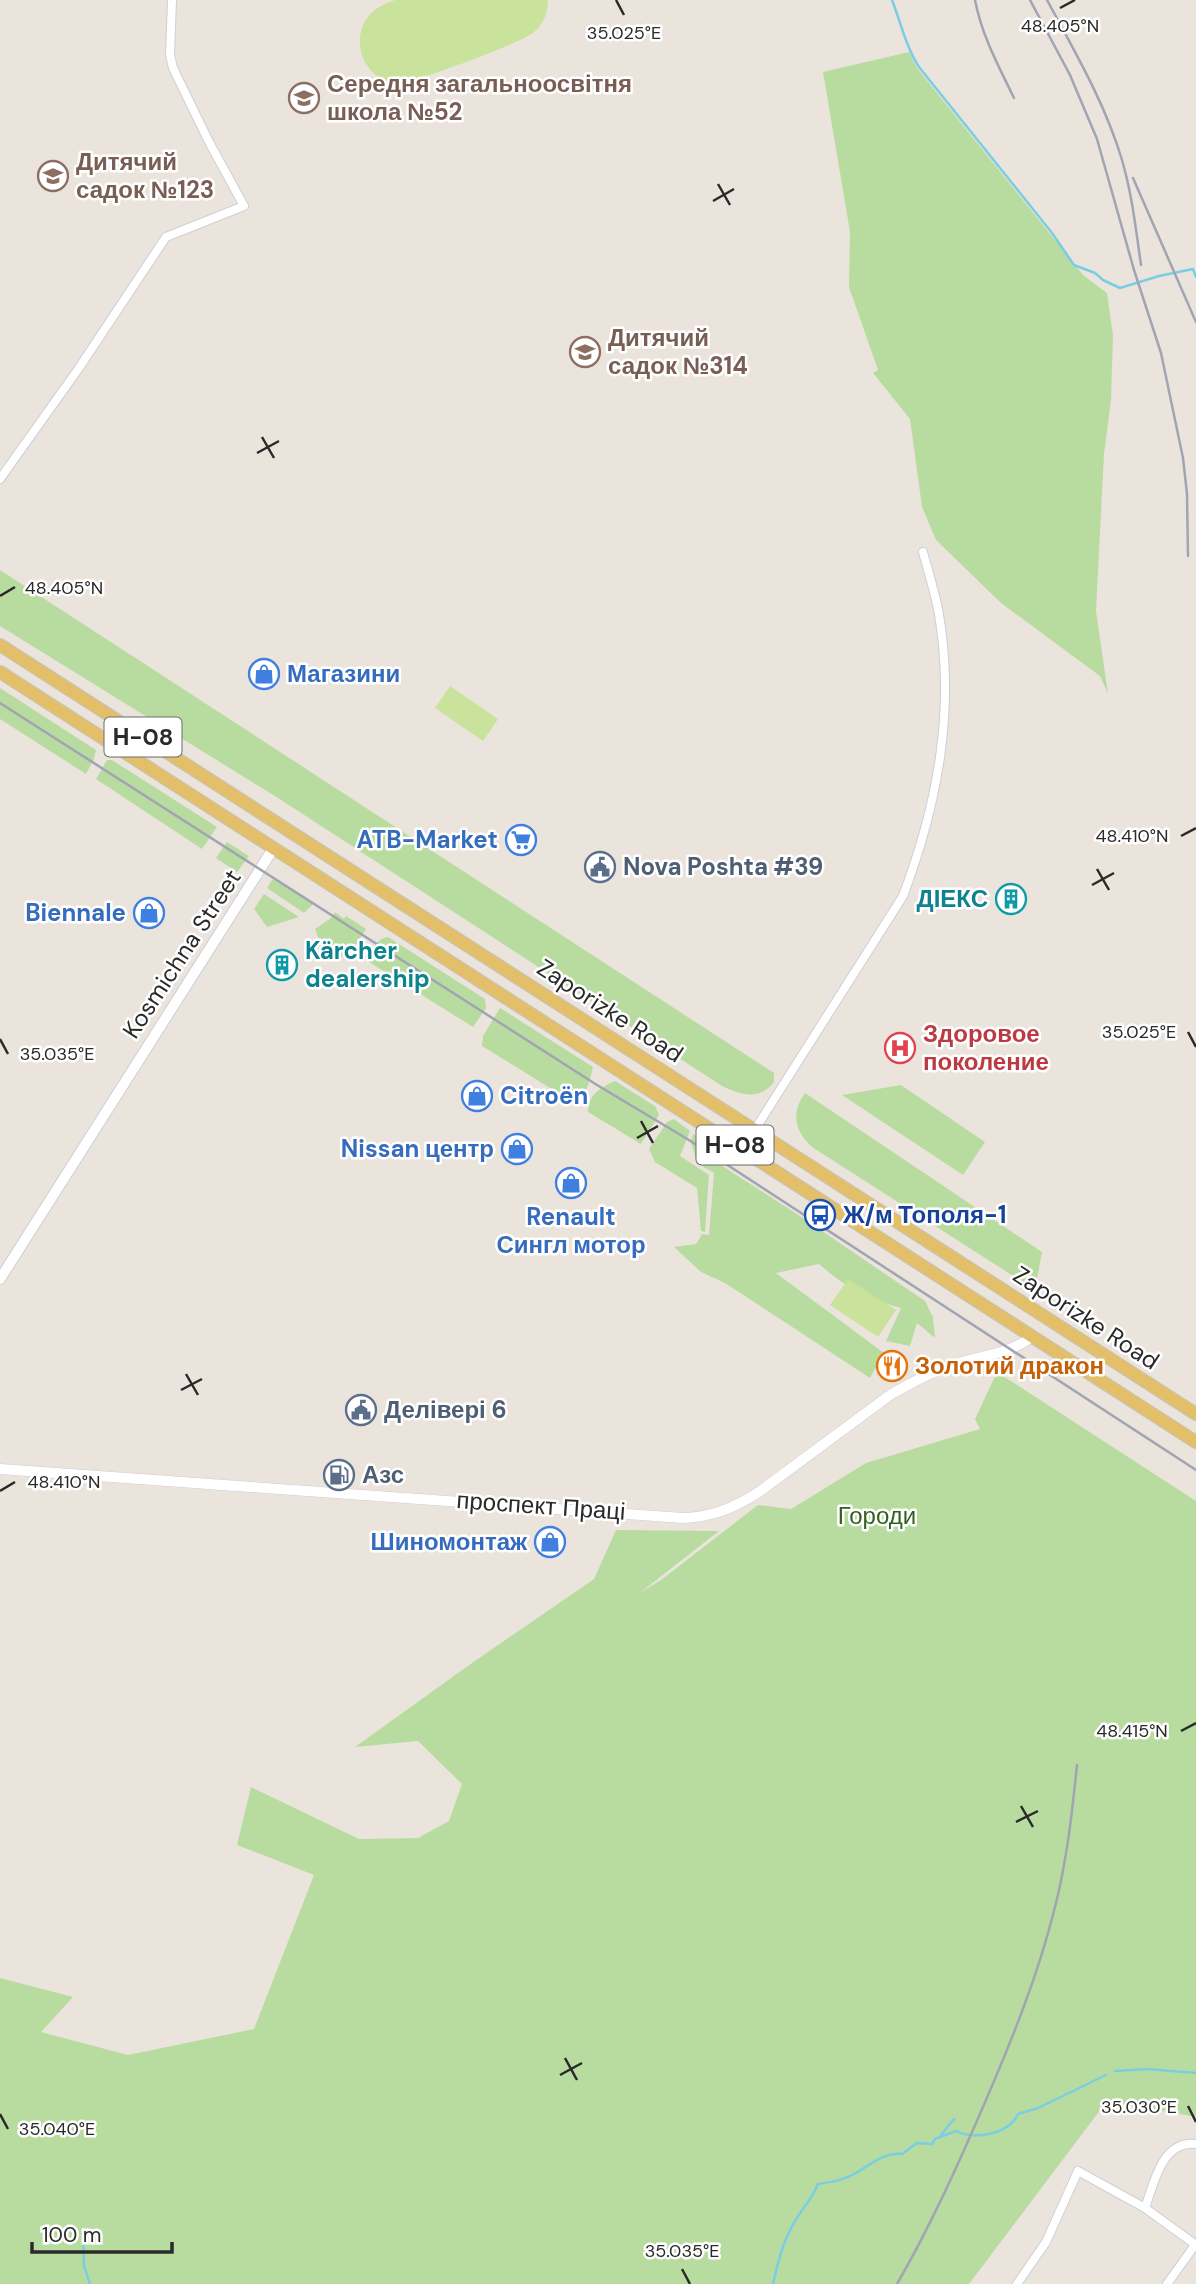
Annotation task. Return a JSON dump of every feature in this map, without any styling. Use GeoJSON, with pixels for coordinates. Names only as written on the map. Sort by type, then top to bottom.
{"type":"FeatureCollection","features":[{"type":"Feature","properties":{"kind":"main road","name":"Zaporizke Road"},"geometry":{"type":"LineString","coordinates":[[0,645],[1196,1414]]}},
{"type":"Feature","properties":{"kind":"main road","name":"Zaporizke Road"},"geometry":{"type":"LineString","coordinates":[[0,672],[1196,1442]]}},
{"type":"Feature","properties":{"kind":"main road","name":"Kosmichna Street"},"geometry":{"type":"LineString","coordinates":[[0,1279],[285,829]]}},
{"type":"Feature","properties":{"kind":"main road"},"geometry":{"type":"LineString","coordinates":[[742,1150],[754,1131]]}},
{"type":"Feature","properties":{"kind":"main road"},"geometry":{"type":"LineString","coordinates":[[1032,1337],[1044,1316]]}},
{"type":"Feature","properties":{"kind":"street"},"geometry":{"type":"LineString","coordinates":[[0,479],[79,368],[166,236],[244,206],[173,68],[170,55],[172,0]]}},
{"type":"Feature","properties":{"kind":"street"},"geometry":{"type":"LineString","coordinates":[[754,1131],[904,896],[924,837],[939,771],[945,702],[938,608],[923,552]]}},
{"type":"Feature","properties":{"kind":"street","name":"проспект Праці"},"geometry":{"type":"LineString","coordinates":[[0,1469],[682,1518],[707,1516],[737,1506],[759,1492],[890,1395],[909,1384],[947,1367],[1011,1349],[1032,1337]]}},
{"type":"Feature","properties":{"kind":"street"},"geometry":{"type":"LineString","coordinates":[[1145,2208],[1162,2163],[1170,2152],[1179,2145],[1196,2144]]}},
{"type":"Feature","properties":{"kind":"street"},"geometry":{"type":"LineString","coordinates":[[1017,2284],[1046,2242],[1078,2171],[1145,2208],[1196,2245],[1167,2284]]}},
{"type":"Feature","properties":{"kind":"green space"},"geometry":{"type":"Polygon","coordinates":[[[395,0],[548,0],[546,14],[537,30],[524,38],[443,71],[396,83],[376,75],[363,58],[360,48],[362,27],[368,17],[395,0]]]}},
{"type":"Feature","properties":{"kind":"green space"},"geometry":{"type":"Polygon","coordinates":[[[909,52],[917,68],[1083,275],[1107,293],[1113,335],[1111,400],[1104,454],[1096,611],[1108,694],[1100,676],[1001,603],[936,540],[922,507],[910,419],[873,373],[878,370],[849,287],[850,232],[823,72],[909,52]]]}},
{"type":"Feature","properties":{"kind":"green space"},"geometry":{"type":"Polygon","coordinates":[[[0,570],[774,1073],[774,1082],[756,1094],[736,1092],[722,1086],[278,798],[0,626],[0,570]]]}},
{"type":"Feature","properties":{"kind":"green space"},"geometry":{"type":"Polygon","coordinates":[[[450,686],[498,719],[483,741],[435,708],[450,686]]]}},
{"type":"Feature","properties":{"kind":"green space"},"geometry":{"type":"Polygon","coordinates":[[[0,688],[96,750],[86,774],[0,719],[0,688]]]}},
{"type":"Feature","properties":{"kind":"green space"},"geometry":{"type":"Polygon","coordinates":[[[107,760],[112,760],[217,827],[202,849],[96,779],[107,760]]]}},
{"type":"Feature","properties":{"kind":"green space"},"geometry":{"type":"Polygon","coordinates":[[[227,842],[249,856],[237,872],[216,858],[227,842]]]}},
{"type":"Feature","properties":{"kind":"green space"},"geometry":{"type":"Polygon","coordinates":[[[276,879],[314,903],[304,913],[267,888],[272,880],[276,879]]]}},
{"type":"Feature","properties":{"kind":"green space"},"geometry":{"type":"Polygon","coordinates":[[[264,894],[299,917],[267,927],[254,909],[264,894]]]}},
{"type":"Feature","properties":{"kind":"green space"},"geometry":{"type":"Polygon","coordinates":[[[335,912],[366,929],[346,959],[320,942],[315,929],[335,912]]]}},
{"type":"Feature","properties":{"kind":"green space"},"geometry":{"type":"Polygon","coordinates":[[[388,937],[485,999],[486,1008],[473,1027],[366,960],[378,942],[388,937]]]}},
{"type":"Feature","properties":{"kind":"green space"},"geometry":{"type":"Polygon","coordinates":[[[500,1008],[593,1067],[587,1088],[578,1100],[574,1103],[482,1046],[483,1036],[500,1008]]]}},
{"type":"Feature","properties":{"kind":"green space"},"geometry":{"type":"Polygon","coordinates":[[[615,1081],[655,1106],[659,1115],[641,1144],[588,1112],[593,1096],[615,1081]]]}},
{"type":"Feature","properties":{"kind":"green space"},"geometry":{"type":"Polygon","coordinates":[[[901,1085],[985,1142],[963,1175],[842,1095],[901,1085]]]}},
{"type":"Feature","properties":{"kind":"green space"},"geometry":{"type":"Polygon","coordinates":[[[805,1093],[1042,1252],[1035,1290],[812,1147],[801,1134],[796,1121],[798,1107],[805,1093]]]}},
{"type":"Feature","properties":{"kind":"green space"},"geometry":{"type":"Polygon","coordinates":[[[674,1119],[690,1131],[680,1156],[709,1175],[705,1232],[701,1231],[697,1188],[655,1162],[649,1149],[667,1122],[674,1119]]]}},
{"type":"Feature","properties":{"kind":"green space"},"geometry":{"type":"Polygon","coordinates":[[[693,1134],[717,1149],[716,1162],[925,1301],[933,1317],[935,1338],[917,1323],[910,1346],[886,1341],[901,1308],[857,1291],[819,1264],[776,1273],[884,1353],[870,1378],[725,1283],[701,1272],[674,1247],[696,1244],[702,1234],[709,1235],[714,1173],[697,1163],[691,1142],[693,1134]]]}},
{"type":"Feature","properties":{"kind":"green space"},"geometry":{"type":"Polygon","coordinates":[[[848,1279],[896,1310],[878,1337],[830,1305],[848,1279]]]}},
{"type":"Feature","properties":{"kind":"green space","name":"Городи"},"geometry":{"type":"Polygon","coordinates":[[[997,1372],[1196,1501],[1196,2117],[1107,2101],[969,2284],[0,2284],[0,1978],[73,1997],[41,2032],[128,2055],[254,2029],[314,1875],[237,1845],[251,1787],[359,1839],[418,1838],[449,1821],[462,1784],[418,1741],[355,1747],[594,1579],[616,1530],[719,1531],[641,1592],[661,1580],[758,1505],[791,1509],[866,1463],[980,1429],[975,1419],[997,1372]]]}},
{"type":"Feature","properties":{"kind":"waterway"},"geometry":{"type":"LineString","coordinates":[[892,0],[907,43],[919,67],[1052,233],[1074,265],[1095,273],[1120,288],[1193,269],[1196,277]]}},
{"type":"Feature","properties":{"kind":"waterway"},"geometry":{"type":"LineString","coordinates":[[1115,2071],[1147,2069],[1196,2073]]}},
{"type":"Feature","properties":{"kind":"waterway"},"geometry":{"type":"LineString","coordinates":[[773,2284],[787,2236],[818,2184],[847,2177],[883,2157],[902,2154],[917,2143],[932,2144],[935,2139],[956,2131],[972,2135],[999,2131],[1007,2127],[1018,2114],[1038,2108],[1106,2075]]}},
{"type":"Feature","properties":{"kind":"waterway"},"geometry":{"type":"LineString","coordinates":[[941,2135],[954,2119]]}},
{"type":"Feature","properties":{"kind":"waterway"},"geometry":{"type":"LineString","coordinates":[[83,2232],[84,2266],[90,2284]]}},
{"type":"Feature","properties":{"kind":"railway"},"geometry":{"type":"LineString","coordinates":[[975,0],[986,38],[1014,98]]}},
{"type":"Feature","properties":{"kind":"railway"},"geometry":{"type":"LineString","coordinates":[[1030,0],[1070,75],[1097,139],[1161,353],[1183,458],[1187,494],[1188,556]]}},
{"type":"Feature","properties":{"kind":"railway"},"geometry":{"type":"LineString","coordinates":[[1047,0],[1089,78],[1115,139],[1128,186],[1141,265]]}},
{"type":"Feature","properties":{"kind":"railway"},"geometry":{"type":"LineString","coordinates":[[1133,178],[1196,322]]}},
{"type":"Feature","properties":{"kind":"railway"},"geometry":{"type":"LineString","coordinates":[[0,703],[597,1085],[689,1140],[1196,1470]]}},
{"type":"Feature","properties":{"kind":"railway"},"geometry":{"type":"LineString","coordinates":[[897,2284],[932,2219],[963,2152],[1004,2058],[1032,1983],[1059,1889],[1069,1836],[1077,1765]]}},
{"type":"Feature","properties":{"kind":"place","name":"Середня загальноосвітня школа №52"},"geometry":{"type":"Point","coordinates":[304,98]}},
{"type":"Feature","properties":{"kind":"place","name":"Дитячий садок №123"},"geometry":{"type":"Point","coordinates":[53,176]}},
{"type":"Feature","properties":{"kind":"place","name":"Дитячий садок №314"},"geometry":{"type":"Point","coordinates":[585,352]}},
{"type":"Feature","properties":{"kind":"place","name":"Магазини"},"geometry":{"type":"Point","coordinates":[264,674]}},
{"type":"Feature","properties":{"kind":"place","name":"ATB-Market"},"geometry":{"type":"Point","coordinates":[521,840]}},
{"type":"Feature","properties":{"kind":"place","name":"Nova Poshta #39"},"geometry":{"type":"Point","coordinates":[600,867]}},
{"type":"Feature","properties":{"kind":"place","name":"ДІЕКС"},"geometry":{"type":"Point","coordinates":[1011,899]}},
{"type":"Feature","properties":{"kind":"place","name":"Biennale"},"geometry":{"type":"Point","coordinates":[149,913]}},
{"type":"Feature","properties":{"kind":"place","name":"Kärcher dealership"},"geometry":{"type":"Point","coordinates":[282,965]}},
{"type":"Feature","properties":{"kind":"place","name":"Здоровое поколение"},"geometry":{"type":"Point","coordinates":[900,1048]}},
{"type":"Feature","properties":{"kind":"place","name":"Citroën"},"geometry":{"type":"Point","coordinates":[477,1096]}},
{"type":"Feature","properties":{"kind":"place","name":"Nissan центр"},"geometry":{"type":"Point","coordinates":[517,1149]}},
{"type":"Feature","properties":{"kind":"place","name":"Renault Сингл мотор"},"geometry":{"type":"Point","coordinates":[571,1183]}},
{"type":"Feature","properties":{"kind":"place","name":"Ж/м Тополя-1"},"geometry":{"type":"Point","coordinates":[820,1215]}},
{"type":"Feature","properties":{"kind":"place","name":"Золотий дракон"},"geometry":{"type":"Point","coordinates":[892,1366]}},
{"type":"Feature","properties":{"kind":"place","name":"Делівері 6"},"geometry":{"type":"Point","coordinates":[361,1410]}},
{"type":"Feature","properties":{"kind":"place","name":"Азс"},"geometry":{"type":"Point","coordinates":[339,1475]}},
{"type":"Feature","properties":{"kind":"place","name":"Шиномонтаж"},"geometry":{"type":"Point","coordinates":[550,1542]}}]}
